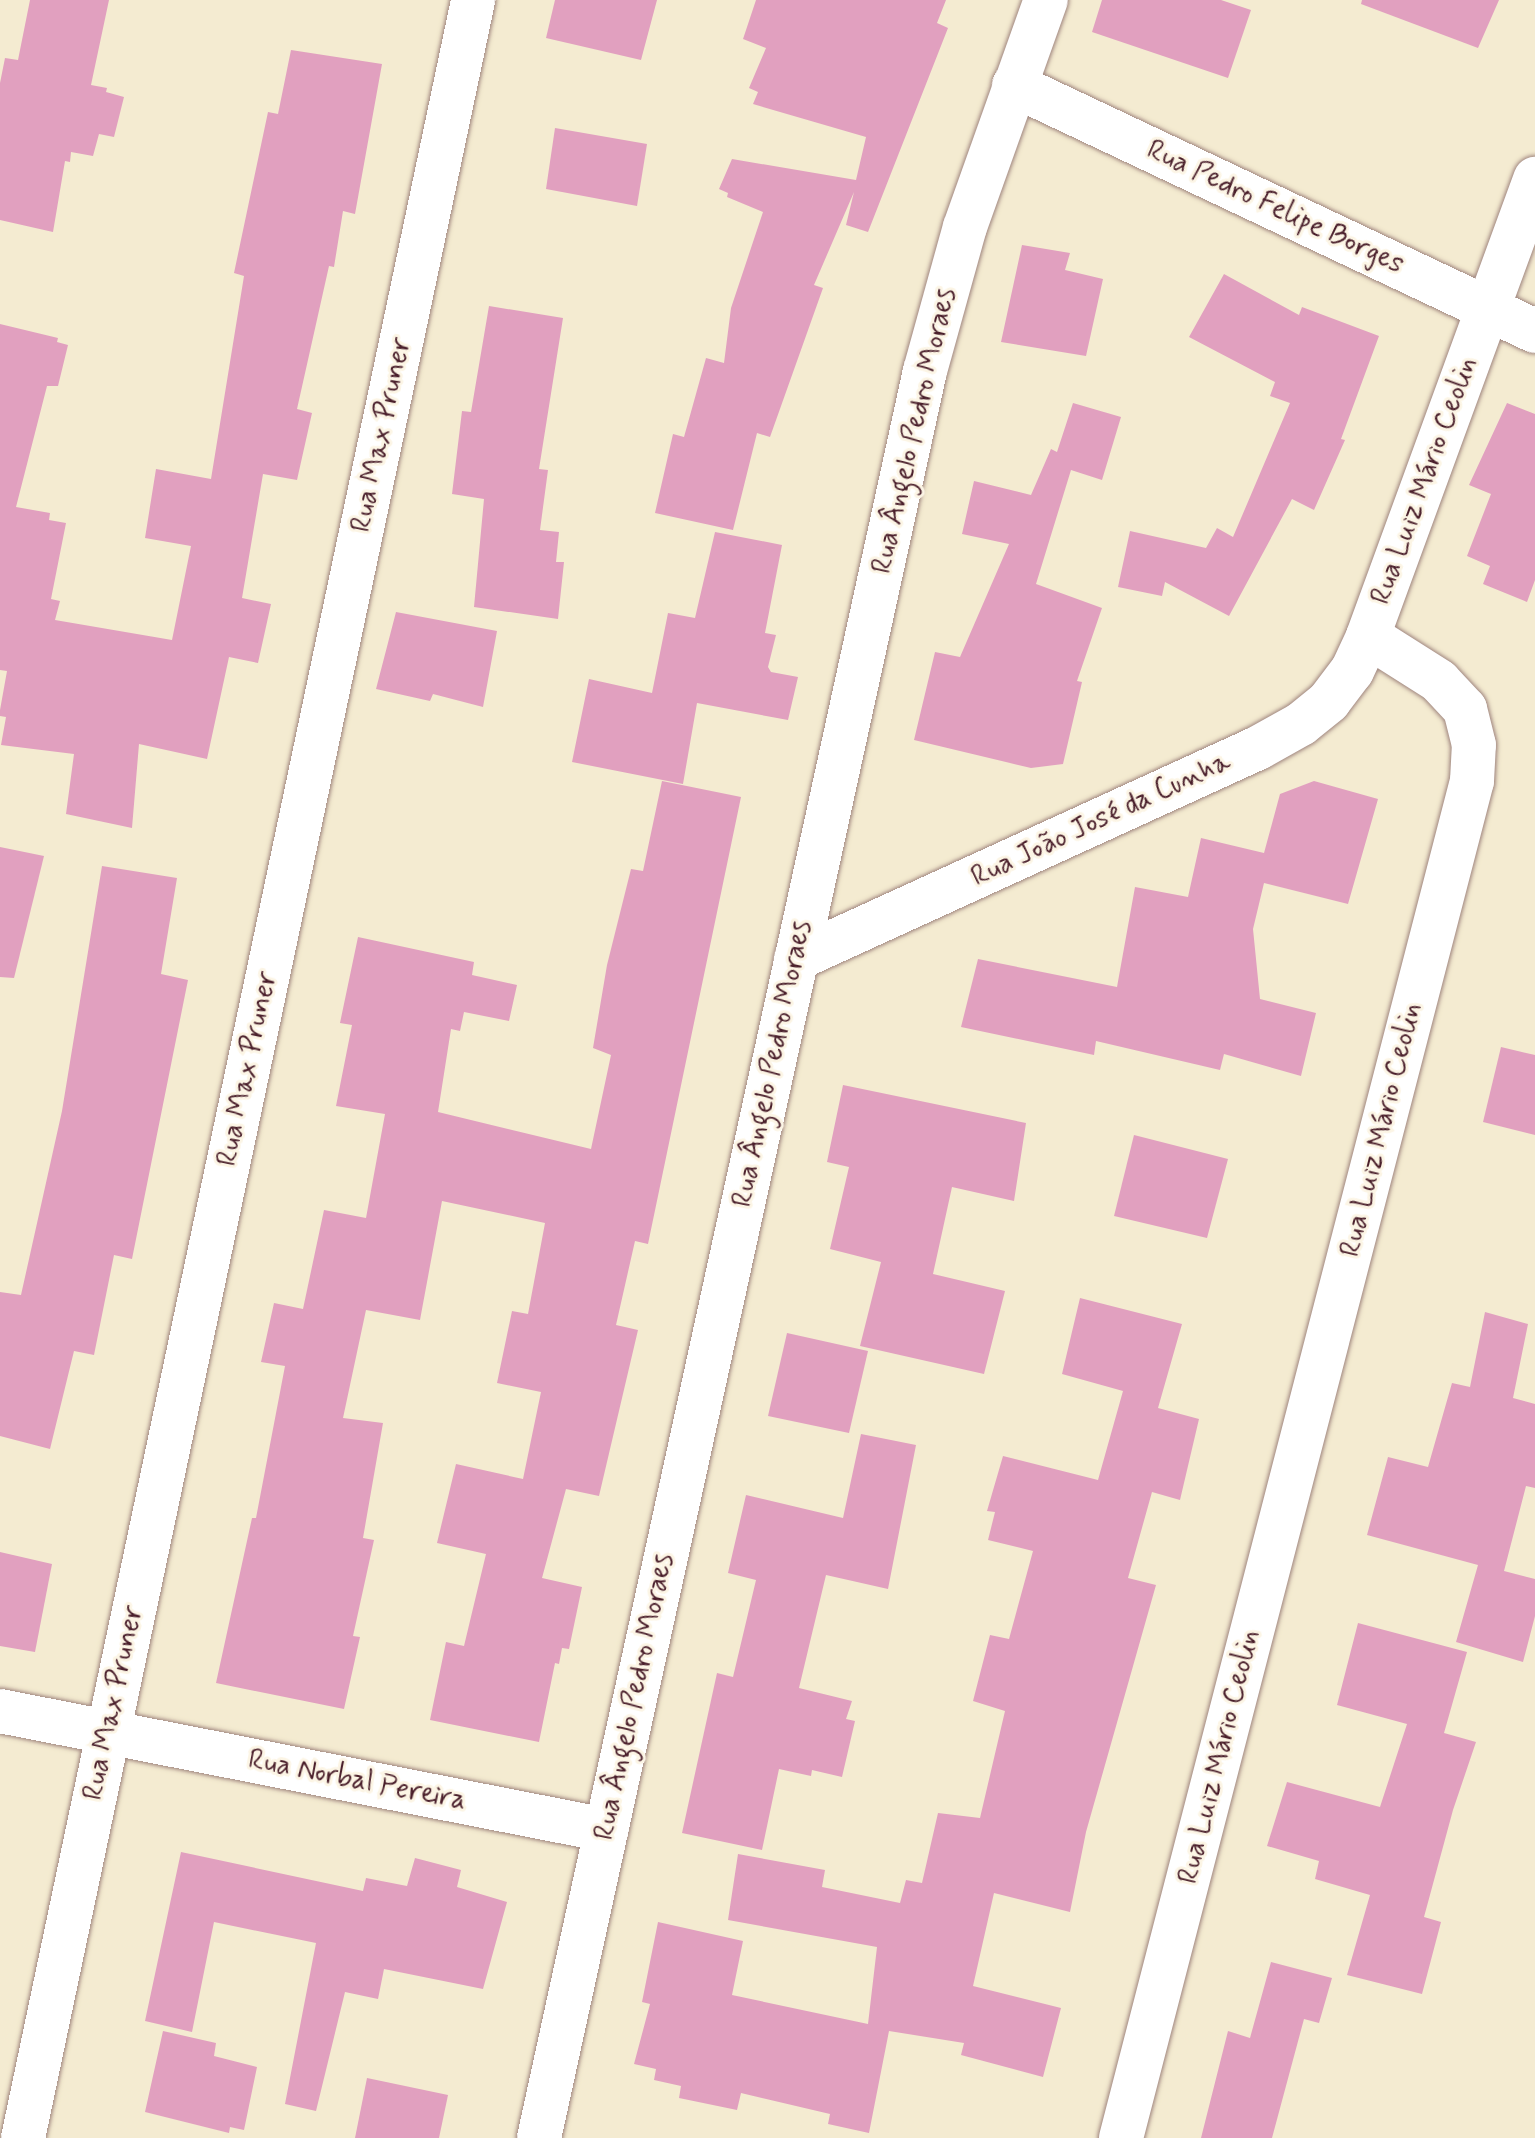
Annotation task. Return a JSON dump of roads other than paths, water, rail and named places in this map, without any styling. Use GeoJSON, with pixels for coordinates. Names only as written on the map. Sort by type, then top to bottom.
{"type":"FeatureCollection","features":[{"type":"Feature","properties":{"kind":"street","name":"Rua Max Pruner"},"geometry":{"type":"LineString","coordinates":[[23,2138],[473,0]]}},
{"type":"Feature","properties":{"kind":"street","name":"Rua Ângelo Pedro Moraes"},"geometry":{"type":"LineString","coordinates":[[539,2138],[925,371],[965,227],[1046,0]]}},
{"type":"Feature","properties":{"kind":"street","name":"Rua Pedro Felipe Borges"},"geometry":{"type":"LineString","coordinates":[[1014,85],[1535,331]]}},
{"type":"Feature","properties":{"kind":"street","name":"Rua Luiz Mário Ceolin"},"geometry":{"type":"LineString","coordinates":[[1121,2138],[1472,781],[1474,745],[1465,709],[1439,681],[1368,636],[1535,179]]}},
{"type":"Feature","properties":{"kind":"street","name":"Rua João José da Cunha"},"geometry":{"type":"LineString","coordinates":[[796,959],[1258,748],[1290,730],[1329,701],[1352,671],[1368,636]]}},
{"type":"Feature","properties":{"kind":"street","name":"Rua Norbal Pereira"},"geometry":{"type":"LineString","coordinates":[[0,1711],[606,1830]]}}]}
